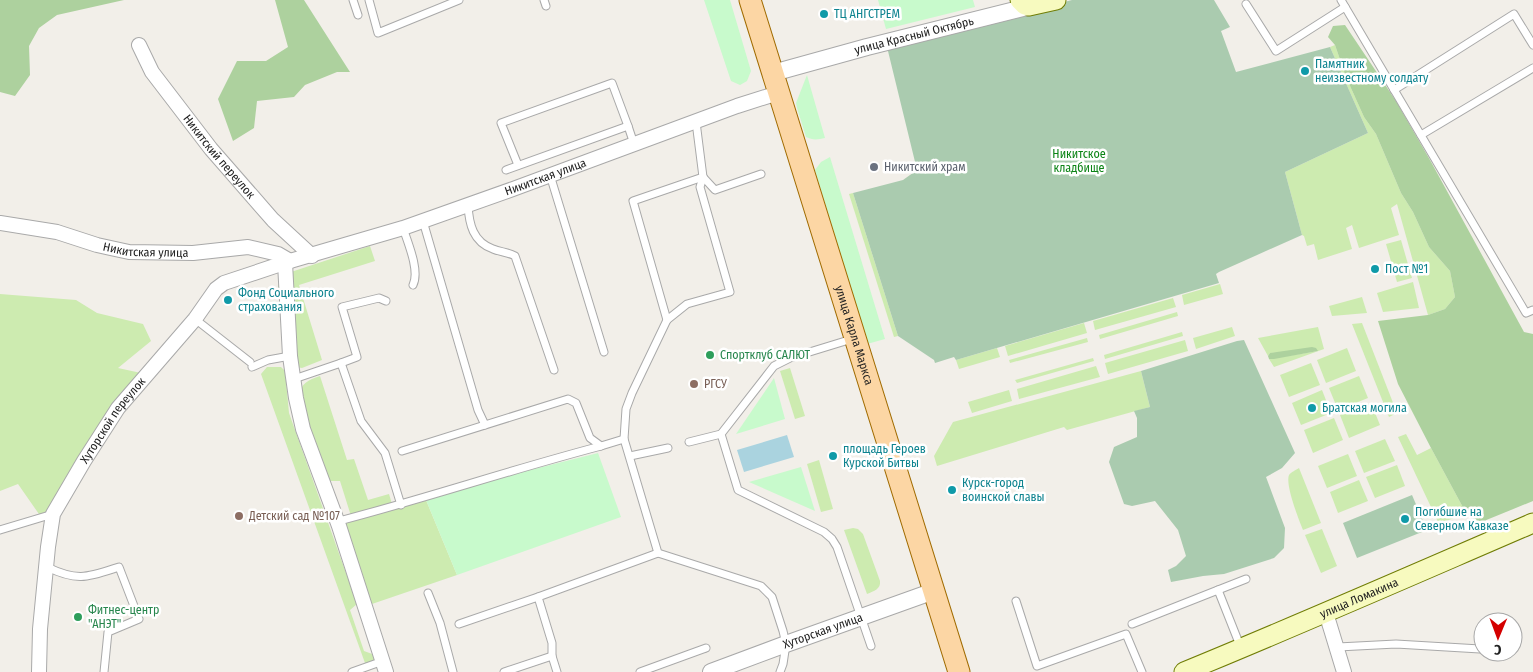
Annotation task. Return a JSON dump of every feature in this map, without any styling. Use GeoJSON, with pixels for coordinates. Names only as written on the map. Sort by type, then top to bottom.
{"type":"FeatureCollection","features":[{"type":"Feature","properties":{"kind":"main road","name":"улица Красный Октябрь"},"geometry":{"type":"LineString","coordinates":[[1028,3],[1056,0]]}},
{"type":"Feature","properties":{"kind":"main road","name":"улица Карла Маркса"},"geometry":{"type":"LineString","coordinates":[[753,1],[775,83],[959,672]]}},
{"type":"Feature","properties":{"kind":"main road","name":"улица Ломакина"},"geometry":{"type":"LineString","coordinates":[[1184,672],[1533,523]]}},
{"type":"Feature","properties":{"kind":"street","name":"улица Красный Октябрь"},"geometry":{"type":"LineString","coordinates":[[775,83],[867,47],[1028,3]]}},
{"type":"Feature","properties":{"kind":"street","name":"Никитский переулок"},"geometry":{"type":"LineString","coordinates":[[139,45],[152,72],[211,149],[273,220],[312,256]]}},
{"type":"Feature","properties":{"kind":"street","name":"Никитская улица"},"geometry":{"type":"LineString","coordinates":[[312,256],[404,228],[696,122],[737,106],[775,83]]}},
{"type":"Feature","properties":{"kind":"street","name":"Никитская улица"},"geometry":{"type":"LineString","coordinates":[[0,223],[57,232],[97,245],[129,252],[193,253],[248,248],[278,254],[288,262]]}},
{"type":"Feature","properties":{"kind":"street","name":"Хуторской переулок"},"geometry":{"type":"LineString","coordinates":[[38,672],[40,629],[53,514],[118,408],[195,319],[216,289],[224,283],[312,256]]}},
{"type":"Feature","properties":{"kind":"street"},"geometry":{"type":"LineString","coordinates":[[288,262],[290,356],[303,429],[339,526],[384,667]]}},
{"type":"Feature","properties":{"kind":"street","name":"Хуторская улица"},"geometry":{"type":"LineString","coordinates":[[711,672],[934,591]]}},
{"type":"Feature","properties":{"kind":"street"},"geometry":{"type":"LineString","coordinates":[[1326,613],[1338,647],[1344,672]]}},
{"type":"Feature","properties":{"kind":"lane"},"geometry":{"type":"LineString","coordinates":[[353,0],[358,15]]}},
{"type":"Feature","properties":{"kind":"lane"},"geometry":{"type":"LineString","coordinates":[[368,0],[378,33],[459,0]]}},
{"type":"Feature","properties":{"kind":"lane"},"geometry":{"type":"LineString","coordinates":[[1341,0],[1526,313],[1533,310]]}},
{"type":"Feature","properties":{"kind":"lane"},"geometry":{"type":"LineString","coordinates":[[1246,4],[1276,51],[1345,7]]}},
{"type":"Feature","properties":{"kind":"lane"},"geometry":{"type":"LineString","coordinates":[[1394,90],[1514,14],[1533,45]]}},
{"type":"Feature","properties":{"kind":"lane"},"geometry":{"type":"LineString","coordinates":[[1421,135],[1533,68]]}},
{"type":"Feature","properties":{"kind":"lane"},"geometry":{"type":"LineString","coordinates":[[518,166],[502,124],[612,83],[634,144]]}},
{"type":"Feature","properties":{"kind":"lane"},"geometry":{"type":"LineString","coordinates":[[658,553],[624,439],[626,409],[667,320],[688,304],[730,292],[700,187],[703,176],[696,122]]}},
{"type":"Feature","properties":{"kind":"lane"},"geometry":{"type":"LineString","coordinates":[[506,170],[628,126]]}},
{"type":"Feature","properties":{"kind":"lane"},"geometry":{"type":"LineString","coordinates":[[703,176],[715,190],[761,174]]}},
{"type":"Feature","properties":{"kind":"lane"},"geometry":{"type":"LineString","coordinates":[[550,175],[604,352]]}},
{"type":"Feature","properties":{"kind":"lane"},"geometry":{"type":"LineString","coordinates":[[667,320],[633,201],[703,176]]}},
{"type":"Feature","properties":{"kind":"lane"},"geometry":{"type":"LineString","coordinates":[[468,205],[469,220],[475,238],[491,249],[515,256],[554,370]]}},
{"type":"Feature","properties":{"kind":"lane"},"geometry":{"type":"LineString","coordinates":[[423,220],[478,410],[485,426]]}},
{"type":"Feature","properties":{"kind":"lane"},"geometry":{"type":"LineString","coordinates":[[404,228],[415,269],[413,285]]}},
{"type":"Feature","properties":{"kind":"lane"},"geometry":{"type":"LineString","coordinates":[[294,379],[357,357],[342,307],[379,298],[386,301]]}},
{"type":"Feature","properties":{"kind":"lane"},"geometry":{"type":"LineString","coordinates":[[195,319],[251,365],[290,356]]}},
{"type":"Feature","properties":{"kind":"lane"},"geometry":{"type":"LineString","coordinates":[[689,442],[721,434],[774,366],[790,358],[855,338]]}},
{"type":"Feature","properties":{"kind":"lane"},"geometry":{"type":"LineString","coordinates":[[341,363],[361,421],[385,453],[401,505]]}},
{"type":"Feature","properties":{"kind":"lane"},"geometry":{"type":"LineString","coordinates":[[402,451],[568,399],[576,403],[590,438],[601,446]]}},
{"type":"Feature","properties":{"kind":"lane"},"geometry":{"type":"LineString","coordinates":[[721,434],[738,490],[824,532],[832,539],[837,547],[871,646]]}},
{"type":"Feature","properties":{"kind":"lane"},"geometry":{"type":"LineString","coordinates":[[339,526],[339,521],[401,505],[516,469],[624,439]]}},
{"type":"Feature","properties":{"kind":"lane"},"geometry":{"type":"LineString","coordinates":[[630,456],[668,448]]}},
{"type":"Feature","properties":{"kind":"lane"},"geometry":{"type":"LineString","coordinates":[[0,530],[53,514]]}},
{"type":"Feature","properties":{"kind":"lane"},"geometry":{"type":"LineString","coordinates":[[459,624],[658,553],[761,586],[772,597],[786,644],[780,672]]}},
{"type":"Feature","properties":{"kind":"lane"},"geometry":{"type":"LineString","coordinates":[[46,567],[70,576],[87,577],[119,568],[139,619],[108,632],[104,672]]}},
{"type":"Feature","properties":{"kind":"lane"},"geometry":{"type":"LineString","coordinates":[[1132,624],[1246,579]]}},
{"type":"Feature","properties":{"kind":"lane"},"geometry":{"type":"LineString","coordinates":[[1218,590],[1241,649]]}},
{"type":"Feature","properties":{"kind":"lane"},"geometry":{"type":"LineString","coordinates":[[428,593],[440,623],[453,672]]}},
{"type":"Feature","properties":{"kind":"lane"},"geometry":{"type":"LineString","coordinates":[[538,597],[552,643],[552,656],[557,672]]}},
{"type":"Feature","properties":{"kind":"lane"},"geometry":{"type":"LineString","coordinates":[[1016,601],[1037,666],[1126,634],[1142,672]]}},
{"type":"Feature","properties":{"kind":"lane"},"geometry":{"type":"LineString","coordinates":[[1338,647],[1396,644],[1473,649]]}},
{"type":"Feature","properties":{"kind":"lane"},"geometry":{"type":"LineString","coordinates":[[640,672],[706,648]]}},
{"type":"Feature","properties":{"kind":"lane"},"geometry":{"type":"LineString","coordinates":[[504,672],[552,656]]}},
{"type":"Feature","properties":{"kind":"lane"},"geometry":{"type":"LineString","coordinates":[[352,672],[384,667]]}},
{"type":"Feature","properties":{"kind":"green space"},"geometry":{"type":"Polygon","coordinates":[[[0,0],[124,0],[57,15],[39,28],[29,46],[30,75],[15,96],[0,92],[0,0]]]}},
{"type":"Feature","properties":{"kind":"green space"},"geometry":{"type":"Polygon","coordinates":[[[275,0],[304,0],[350,72],[337,72],[305,85],[294,97],[257,101],[254,128],[233,141],[218,99],[237,61],[266,61],[288,47],[275,0]]]}},
{"type":"Feature","properties":{"kind":"green space"},"geometry":{"type":"Polygon","coordinates":[[[704,0],[730,0],[751,71],[747,81],[740,85],[731,81],[704,0]]]}},
{"type":"Feature","properties":{"kind":"green space"},"geometry":{"type":"Polygon","coordinates":[[[878,0],[973,0],[975,7],[886,29],[878,0]]]}},
{"type":"Feature","properties":{"kind":"green space","name":"Никитское кладбище"},"geometry":{"type":"Polygon","coordinates":[[[1072,0],[1214,0],[1230,27],[1221,31],[1236,72],[1330,47],[1368,133],[1285,172],[1302,235],[1219,272],[1216,274],[1219,283],[956,360],[954,357],[935,363],[934,360],[898,336],[853,193],[903,180],[917,170],[887,47],[1072,0]]]}},
{"type":"Feature","properties":{"kind":"green space"},"geometry":{"type":"Polygon","coordinates":[[[1345,25],[1396,101],[1524,332],[1533,334],[1533,501],[1479,523],[1466,513],[1398,384],[1378,321],[1428,315],[1445,309],[1455,297],[1450,271],[1429,247],[1413,212],[1401,193],[1376,134],[1364,117],[1346,77],[1335,45],[1328,37],[1333,26],[1345,25]]]}},
{"type":"Feature","properties":{"kind":"green space"},"geometry":{"type":"Polygon","coordinates":[[[1335,45],[1346,77],[1364,117],[1376,134],[1401,193],[1413,212],[1429,247],[1450,271],[1455,297],[1445,309],[1428,315],[1397,204],[1391,208],[1399,235],[1359,248],[1352,225],[1346,228],[1352,249],[1318,260],[1314,244],[1307,246],[1302,235],[1285,172],[1368,133],[1330,47],[1335,45]]]}},
{"type":"Feature","properties":{"kind":"green space"},"geometry":{"type":"Polygon","coordinates":[[[807,75],[825,138],[810,139],[806,137],[797,108],[796,103],[807,75]]]}},
{"type":"Feature","properties":{"kind":"green space"},"geometry":{"type":"Polygon","coordinates":[[[830,157],[885,339],[867,344],[815,170],[821,162],[830,157]]]}},
{"type":"Feature","properties":{"kind":"green space"},"geometry":{"type":"Polygon","coordinates":[[[853,193],[898,336],[894,337],[849,194],[853,193]]]}},
{"type":"Feature","properties":{"kind":"green space"},"geometry":{"type":"Polygon","coordinates":[[[1401,240],[1412,278],[1397,282],[1386,244],[1401,240]]]}},
{"type":"Feature","properties":{"kind":"green space"},"geometry":{"type":"Polygon","coordinates":[[[370,246],[375,261],[299,285],[322,360],[302,368],[296,367],[282,311],[278,286],[281,277],[370,246]]]}},
{"type":"Feature","properties":{"kind":"green space"},"geometry":{"type":"Polygon","coordinates":[[[1413,282],[1419,308],[1383,312],[1377,293],[1413,282]]]}},
{"type":"Feature","properties":{"kind":"green space"},"geometry":{"type":"Polygon","coordinates":[[[1220,284],[1223,294],[1184,305],[1182,295],[1220,284]]]}},
{"type":"Feature","properties":{"kind":"green space"},"geometry":{"type":"Polygon","coordinates":[[[0,294],[76,300],[97,313],[143,324],[151,341],[118,368],[141,373],[54,504],[41,517],[18,484],[0,491],[0,294]]]}},
{"type":"Feature","properties":{"kind":"green space"},"geometry":{"type":"Polygon","coordinates":[[[1362,297],[1367,313],[1332,316],[1329,306],[1362,297]]]}},
{"type":"Feature","properties":{"kind":"green space"},"geometry":{"type":"Polygon","coordinates":[[[1173,298],[1176,307],[1095,330],[1093,321],[1173,298]]]}},
{"type":"Feature","properties":{"kind":"green space"},"geometry":{"type":"Polygon","coordinates":[[[1177,312],[1178,316],[1100,339],[1099,335],[1177,312]]]}},
{"type":"Feature","properties":{"kind":"green space"},"geometry":{"type":"Polygon","coordinates":[[[1084,323],[1087,333],[1008,356],[1005,346],[1084,323]]]}},
{"type":"Feature","properties":{"kind":"green space"},"geometry":{"type":"Polygon","coordinates":[[[1362,323],[1397,413],[1389,417],[1352,324],[1362,323]]]}},
{"type":"Feature","properties":{"kind":"green space"},"geometry":{"type":"Polygon","coordinates":[[[1232,327],[1235,336],[1196,349],[1193,338],[1232,327]]]}},
{"type":"Feature","properties":{"kind":"green space"},"geometry":{"type":"Polygon","coordinates":[[[1318,327],[1324,349],[1274,367],[1269,359],[1318,351],[1270,353],[1268,356],[1258,338],[1318,327]]]}},
{"type":"Feature","properties":{"kind":"green space"},"geometry":{"type":"Polygon","coordinates":[[[1182,332],[1183,336],[1105,359],[1104,355],[1182,332]]]}},
{"type":"Feature","properties":{"kind":"green space"},"geometry":{"type":"Polygon","coordinates":[[[1087,338],[1088,342],[1010,363],[1009,360],[1087,338]]]}},
{"type":"Feature","properties":{"kind":"green space"},"geometry":{"type":"Polygon","coordinates":[[[1185,340],[1188,351],[1108,374],[1105,363],[1185,340]]]}},
{"type":"Feature","properties":{"kind":"green space"},"geometry":{"type":"Polygon","coordinates":[[[1244,340],[1295,453],[1282,468],[1266,477],[1285,528],[1284,548],[1274,558],[1224,574],[1171,582],[1168,570],[1176,566],[1186,556],[1178,530],[1155,501],[1132,506],[1124,504],[1109,462],[1114,447],[1137,437],[1137,418],[1134,411],[1150,407],[1141,371],[1244,340]]]}},
{"type":"Feature","properties":{"kind":"green space"},"geometry":{"type":"Polygon","coordinates":[[[1312,347],[1318,351],[1274,359],[1269,359],[1268,356],[1270,353],[1312,347]]]}},
{"type":"Feature","properties":{"kind":"green space"},"geometry":{"type":"Polygon","coordinates":[[[997,348],[1000,357],[959,369],[956,360],[997,348]]]}},
{"type":"Feature","properties":{"kind":"green space"},"geometry":{"type":"Polygon","coordinates":[[[1347,348],[1356,371],[1326,383],[1317,360],[1347,348]]]}},
{"type":"Feature","properties":{"kind":"green space"},"geometry":{"type":"Polygon","coordinates":[[[1093,358],[1094,361],[1017,383],[1015,380],[1093,358]]]}},
{"type":"Feature","properties":{"kind":"green space"},"geometry":{"type":"Polygon","coordinates":[[[1311,363],[1320,385],[1289,397],[1280,375],[1311,363]]]}},
{"type":"Feature","properties":{"kind":"green space"},"geometry":{"type":"Polygon","coordinates":[[[1096,366],[1100,377],[1019,399],[1017,389],[1096,366]]]}},
{"type":"Feature","properties":{"kind":"green space"},"geometry":{"type":"Polygon","coordinates":[[[267,367],[281,367],[285,371],[289,413],[357,604],[350,610],[364,651],[375,655],[376,659],[373,661],[365,663],[261,374],[267,367]]]}},
{"type":"Feature","properties":{"kind":"green space"},"geometry":{"type":"Polygon","coordinates":[[[790,368],[805,416],[795,419],[780,371],[790,368]]]}},
{"type":"Feature","properties":{"kind":"green space"},"geometry":{"type":"Polygon","coordinates":[[[1141,371],[1150,407],[1067,430],[1064,427],[937,466],[934,456],[953,422],[1141,371]]]}},
{"type":"Feature","properties":{"kind":"green space"},"geometry":{"type":"Polygon","coordinates":[[[320,376],[347,460],[354,459],[368,500],[389,494],[392,504],[351,516],[340,481],[326,481],[299,396],[301,388],[306,383],[320,376]]]}},
{"type":"Feature","properties":{"kind":"green space"},"geometry":{"type":"Polygon","coordinates":[[[1359,376],[1368,398],[1338,410],[1329,388],[1359,376]]]}},
{"type":"Feature","properties":{"kind":"green space"},"geometry":{"type":"Polygon","coordinates":[[[774,378],[785,419],[736,434],[774,378]]]}},
{"type":"Feature","properties":{"kind":"green space"},"geometry":{"type":"Polygon","coordinates":[[[1009,390],[1012,401],[972,413],[968,402],[1009,390]]]}},
{"type":"Feature","properties":{"kind":"green space"},"geometry":{"type":"Polygon","coordinates":[[[1322,390],[1331,413],[1301,425],[1292,403],[1322,390]]]}},
{"type":"Feature","properties":{"kind":"green space"},"geometry":{"type":"Polygon","coordinates":[[[1371,403],[1380,425],[1349,438],[1340,415],[1371,403]]]}},
{"type":"Feature","properties":{"kind":"green space"},"geometry":{"type":"Polygon","coordinates":[[[1334,418],[1343,440],[1313,453],[1304,430],[1334,418]]]}},
{"type":"Feature","properties":{"kind":"green space"},"geometry":{"type":"Polygon","coordinates":[[[1406,434],[1417,455],[1431,448],[1466,513],[1439,524],[1398,437],[1406,434]]]}},
{"type":"Feature","properties":{"kind":"green space"},"geometry":{"type":"Polygon","coordinates":[[[1385,439],[1395,461],[1364,473],[1355,451],[1385,439]]]}},
{"type":"Feature","properties":{"kind":"green space"},"geometry":{"type":"Polygon","coordinates":[[[598,453],[621,517],[457,575],[426,500],[474,484],[598,453]]]}},
{"type":"Feature","properties":{"kind":"green space"},"geometry":{"type":"Polygon","coordinates":[[[1348,454],[1357,476],[1327,488],[1318,466],[1348,454]]]}},
{"type":"Feature","properties":{"kind":"green space"},"geometry":{"type":"Polygon","coordinates":[[[819,460],[833,509],[821,512],[807,464],[819,460]]]}},
{"type":"Feature","properties":{"kind":"green space"},"geometry":{"type":"Polygon","coordinates":[[[1397,465],[1405,486],[1375,498],[1366,477],[1397,465]]]}},
{"type":"Feature","properties":{"kind":"green space"},"geometry":{"type":"Polygon","coordinates":[[[801,467],[815,511],[749,482],[801,467]]]}},
{"type":"Feature","properties":{"kind":"green space"},"geometry":{"type":"Polygon","coordinates":[[[1299,468],[1321,523],[1303,530],[1293,502],[1288,480],[1289,475],[1299,468]]]}},
{"type":"Feature","properties":{"kind":"green space"},"geometry":{"type":"Polygon","coordinates":[[[1359,480],[1368,501],[1338,513],[1330,492],[1359,480]]]}},
{"type":"Feature","properties":{"kind":"green space"},"geometry":{"type":"Polygon","coordinates":[[[1412,495],[1427,530],[1357,558],[1343,523],[1412,495]]]}},
{"type":"Feature","properties":{"kind":"green space"},"geometry":{"type":"Polygon","coordinates":[[[426,500],[457,575],[369,605],[343,526],[346,523],[426,500]]]}},
{"type":"Feature","properties":{"kind":"green space"},"geometry":{"type":"Polygon","coordinates":[[[858,529],[863,534],[880,581],[878,588],[867,594],[844,530],[858,529]]]}},
{"type":"Feature","properties":{"kind":"green space"},"geometry":{"type":"Polygon","coordinates":[[[1322,529],[1337,566],[1321,573],[1305,535],[1322,529]]]}},
{"type":"Feature","properties":{"kind":"water"},"geometry":{"type":"Polygon","coordinates":[[[787,435],[794,457],[744,472],[737,450],[787,435]]]}},
{"type":"Feature","properties":{"kind":"place","name":"ТЦ АНГСТРЕМ"},"geometry":{"type":"Point","coordinates":[824,14]}},
{"type":"Feature","properties":{"kind":"place","name":"Памятник неизвестному солдату"},"geometry":{"type":"Point","coordinates":[1305,71]}},
{"type":"Feature","properties":{"kind":"place","name":"Никитский храм"},"geometry":{"type":"Point","coordinates":[874,167]}},
{"type":"Feature","properties":{"kind":"place","name":"Пост №1"},"geometry":{"type":"Point","coordinates":[1375,269]}},
{"type":"Feature","properties":{"kind":"place","name":"Фонд Социального страхования"},"geometry":{"type":"Point","coordinates":[228,300]}},
{"type":"Feature","properties":{"kind":"place","name":"Спортклуб САЛЮТ"},"geometry":{"type":"Point","coordinates":[710,355]}},
{"type":"Feature","properties":{"kind":"place","name":"РГСУ"},"geometry":{"type":"Point","coordinates":[694,384]}},
{"type":"Feature","properties":{"kind":"place","name":"Братская могила"},"geometry":{"type":"Point","coordinates":[1312,408]}},
{"type":"Feature","properties":{"kind":"place","name":"площадь Героев Курской Битвы"},"geometry":{"type":"Point","coordinates":[833,456]}},
{"type":"Feature","properties":{"kind":"place","name":"Курск-город воинской славы"},"geometry":{"type":"Point","coordinates":[952,490]}},
{"type":"Feature","properties":{"kind":"place","name":"Детский сад №107"},"geometry":{"type":"Point","coordinates":[239,516]}},
{"type":"Feature","properties":{"kind":"place","name":"Погибшие на Северном Кавказе"},"geometry":{"type":"Point","coordinates":[1405,519]}},
{"type":"Feature","properties":{"kind":"place","name":"Фитнес-центр \"АНЭТ\""},"geometry":{"type":"Point","coordinates":[78,617]}}]}
